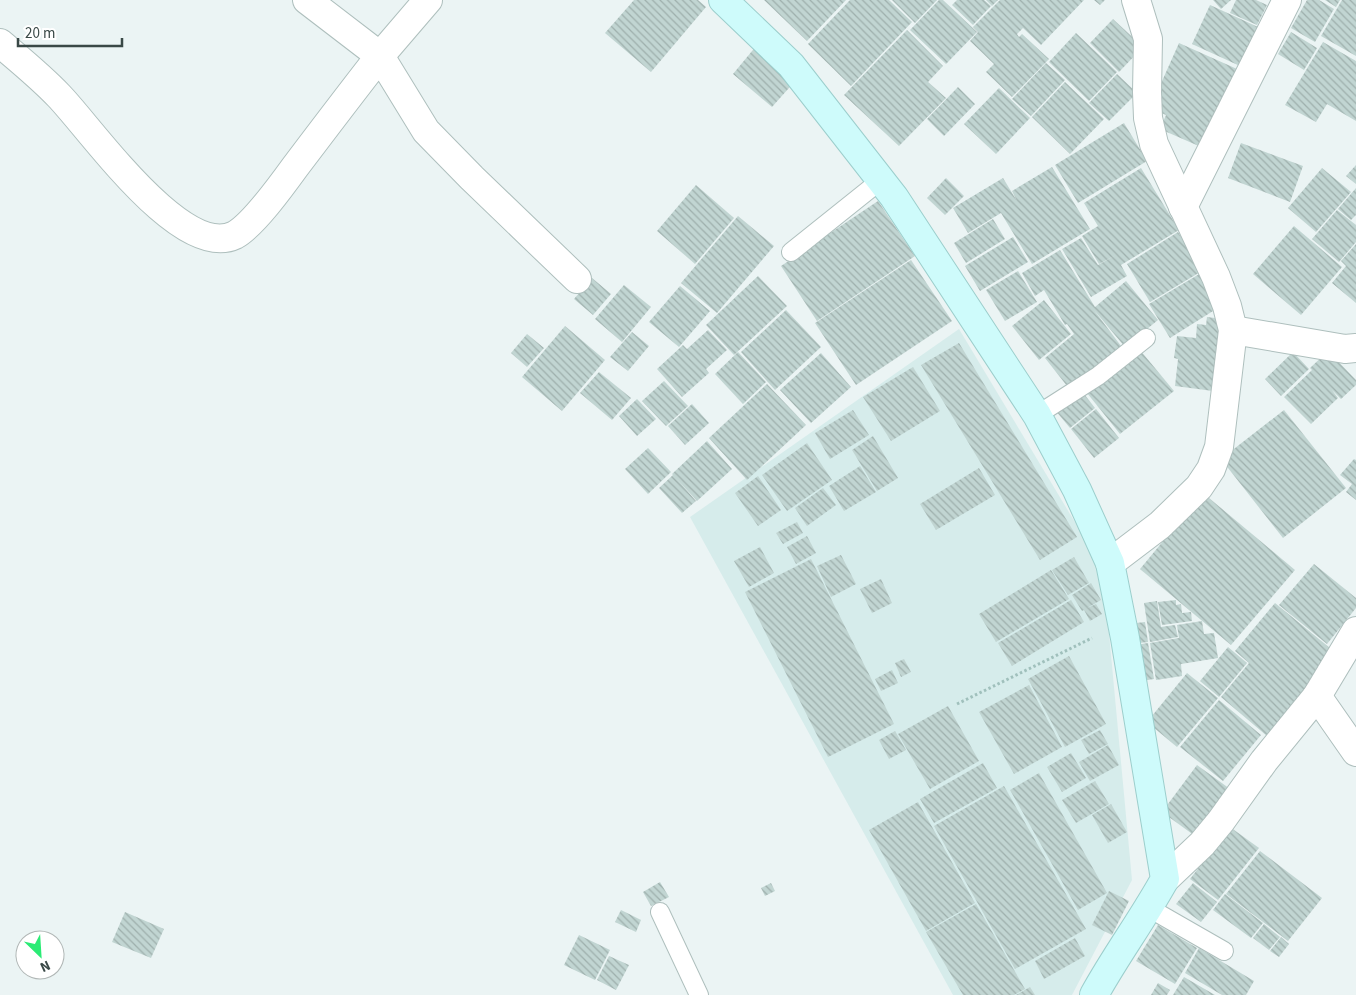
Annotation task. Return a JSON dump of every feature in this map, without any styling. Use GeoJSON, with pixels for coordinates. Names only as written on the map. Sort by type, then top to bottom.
{"type":"FeatureCollection","features":[{"type":"Feature","properties":{"kind":"main road"},"geometry":{"type":"LineString","coordinates":[[723,0],[791,65],[894,197],[1037,415],[1077,490],[1110,563],[1125,638],[1165,879],[1149,908],[1112,962],[1094,995]]}},
{"type":"Feature","properties":{"kind":"street"},"geometry":{"type":"LineString","coordinates":[[307,0],[380,56],[426,131],[577,279]]}},
{"type":"Feature","properties":{"kind":"street"},"geometry":{"type":"LineString","coordinates":[[0,43],[60,96],[122,171],[167,213],[188,228],[212,239],[228,237],[242,230],[274,196],[380,56],[428,0]]}},
{"type":"Feature","properties":{"kind":"street"},"geometry":{"type":"LineString","coordinates":[[1110,563],[1160,525],[1199,487],[1211,469],[1219,447],[1233,330],[1227,306],[1216,277],[1154,144],[1150,127],[1147,92],[1148,39],[1136,0]]}},
{"type":"Feature","properties":{"kind":"street"},"geometry":{"type":"LineString","coordinates":[[1183,208],[1287,0]]}},
{"type":"Feature","properties":{"kind":"street"},"geometry":{"type":"LineString","coordinates":[[1233,330],[1345,349],[1356,348]]}},
{"type":"Feature","properties":{"kind":"street"},"geometry":{"type":"LineString","coordinates":[[1165,879],[1202,844],[1264,761],[1318,696],[1356,631]]}},
{"type":"Feature","properties":{"kind":"street"},"geometry":{"type":"LineString","coordinates":[[1318,696],[1356,752]]}},
{"type":"Feature","properties":{"kind":"lane"},"geometry":{"type":"LineString","coordinates":[[791,252],[881,180]]}},
{"type":"Feature","properties":{"kind":"lane"},"geometry":{"type":"LineString","coordinates":[[1037,415],[1098,376],[1146,338]]}},
{"type":"Feature","properties":{"kind":"lane"},"geometry":{"type":"LineString","coordinates":[[1149,908],[1224,951]]}},
{"type":"Feature","properties":{"kind":"lane"},"geometry":{"type":"LineString","coordinates":[[660,912],[699,995]]}},
{"type":"Feature","properties":{"kind":"path"},"geometry":{"type":"LineString","coordinates":[[957,704],[1097,636],[1125,638]]}},
{"type":"Feature","properties":{"kind":"shaded area"},"geometry":{"type":"Polygon","coordinates":[[[959,329],[1103,569],[1132,880],[1072,995],[953,995],[690,517],[959,329]]]}},
{"type":"Feature","properties":{"kind":"building"},"geometry":{"type":"Polygon","coordinates":[[[634,0],[698,0],[706,7],[651,72],[605,33],[634,0]]]}},
{"type":"Feature","properties":{"kind":"building"},"geometry":{"type":"Polygon","coordinates":[[[764,0],[846,0],[807,41],[764,0]]]}},
{"type":"Feature","properties":{"kind":"building"},"geometry":{"type":"Polygon","coordinates":[[[850,0],[889,0],[912,22],[851,86],[808,44],[850,0]]]}},
{"type":"Feature","properties":{"kind":"building"},"geometry":{"type":"Polygon","coordinates":[[[892,0],[937,0],[915,23],[892,0]]]}},
{"type":"Feature","properties":{"kind":"building"},"geometry":{"type":"Polygon","coordinates":[[[939,0],[943,0],[977,32],[946,64],[910,30],[939,0]]]}},
{"type":"Feature","properties":{"kind":"building"},"geometry":{"type":"Polygon","coordinates":[[[957,0],[984,0],[991,6],[973,25],[952,5],[957,0]]]}},
{"type":"Feature","properties":{"kind":"building"},"geometry":{"type":"Polygon","coordinates":[[[986,0],[998,0],[992,6],[986,0]]]}},
{"type":"Feature","properties":{"kind":"building"},"geometry":{"type":"Polygon","coordinates":[[[1000,0],[1084,0],[1041,45],[1023,28],[1017,34],[1019,37],[1022,34],[1049,59],[1012,97],[986,72],[994,64],[970,41],[978,32],[973,27],[1000,0]]]}},
{"type":"Feature","properties":{"kind":"building"},"geometry":{"type":"Polygon","coordinates":[[[1094,0],[1105,0],[1100,5],[1094,0]]]}},
{"type":"Feature","properties":{"kind":"building"},"geometry":{"type":"Polygon","coordinates":[[[1213,0],[1231,0],[1221,9],[1213,0]]]}},
{"type":"Feature","properties":{"kind":"building"},"geometry":{"type":"Polygon","coordinates":[[[1236,0],[1256,0],[1267,5],[1257,25],[1230,13],[1236,0]]]}},
{"type":"Feature","properties":{"kind":"building"},"geometry":{"type":"Polygon","coordinates":[[[1307,0],[1319,0],[1334,9],[1315,42],[1291,28],[1307,0]]]}},
{"type":"Feature","properties":{"kind":"building"},"geometry":{"type":"Polygon","coordinates":[[[1325,0],[1340,0],[1336,7],[1325,0]]]}},
{"type":"Feature","properties":{"kind":"building"},"geometry":{"type":"Polygon","coordinates":[[[1342,0],[1356,0],[1356,56],[1321,36],[1342,0]]]}},
{"type":"Feature","properties":{"kind":"building"},"geometry":{"type":"Polygon","coordinates":[[[1210,5],[1258,27],[1240,66],[1192,44],[1210,5]]]}},
{"type":"Feature","properties":{"kind":"building"},"geometry":{"type":"Polygon","coordinates":[[[1113,19],[1143,47],[1119,72],[1090,43],[1113,19]]]}},
{"type":"Feature","properties":{"kind":"building"},"geometry":{"type":"Polygon","coordinates":[[[907,30],[943,66],[928,82],[946,98],[899,146],[844,95],[907,30]]]}},
{"type":"Feature","properties":{"kind":"building"},"geometry":{"type":"Polygon","coordinates":[[[1291,32],[1317,48],[1304,70],[1278,54],[1291,32]]]}},
{"type":"Feature","properties":{"kind":"building"},"geometry":{"type":"Polygon","coordinates":[[[1076,33],[1117,72],[1089,101],[1049,62],[1076,33]]]}},
{"type":"Feature","properties":{"kind":"building"},"geometry":{"type":"Polygon","coordinates":[[[1323,42],[1356,61],[1356,121],[1327,104],[1316,122],[1285,105],[1323,42]]]}},
{"type":"Feature","properties":{"kind":"building"},"geometry":{"type":"Polygon","coordinates":[[[1179,43],[1237,69],[1201,147],[1160,129],[1166,115],[1150,108],[1179,43]]]}},
{"type":"Feature","properties":{"kind":"building"},"geometry":{"type":"Polygon","coordinates":[[[757,45],[797,79],[772,107],[733,74],[757,45]]]}},
{"type":"Feature","properties":{"kind":"building"},"geometry":{"type":"Polygon","coordinates":[[[1046,63],[1065,80],[1031,116],[1012,99],[1046,63]]]}},
{"type":"Feature","properties":{"kind":"building"},"geometry":{"type":"Polygon","coordinates":[[[1117,74],[1137,93],[1109,121],[1089,103],[1117,74]]]}},
{"type":"Feature","properties":{"kind":"building"},"geometry":{"type":"Polygon","coordinates":[[[1065,82],[1104,119],[1070,154],[1032,117],[1065,82]]]}},
{"type":"Feature","properties":{"kind":"building"},"geometry":{"type":"Polygon","coordinates":[[[958,87],[975,104],[944,136],[927,119],[958,87]]]}},
{"type":"Feature","properties":{"kind":"building"},"geometry":{"type":"Polygon","coordinates":[[[999,88],[1030,118],[996,154],[964,124],[999,88]]]}},
{"type":"Feature","properties":{"kind":"building"},"geometry":{"type":"Polygon","coordinates":[[[1124,123],[1147,161],[1078,203],[1055,165],[1124,123]]]}},
{"type":"Feature","properties":{"kind":"building"},"geometry":{"type":"Polygon","coordinates":[[[1241,143],[1303,166],[1290,202],[1228,178],[1241,143]]]}},
{"type":"Feature","properties":{"kind":"building"},"geometry":{"type":"Polygon","coordinates":[[[1356,165],[1356,184],[1346,176],[1356,165]]]}},
{"type":"Feature","properties":{"kind":"building"},"geometry":{"type":"Polygon","coordinates":[[[1052,167],[1090,229],[1032,264],[1001,213],[968,233],[953,208],[1003,178],[1017,201],[1012,191],[1052,167]]]}},
{"type":"Feature","properties":{"kind":"building"},"geometry":{"type":"Polygon","coordinates":[[[1141,168],[1179,230],[1121,265],[1127,276],[1091,297],[1062,249],[1081,238],[1098,265],[1116,255],[1099,264],[1082,236],[1098,226],[1084,203],[1141,168]]]}},
{"type":"Feature","properties":{"kind":"building"},"geometry":{"type":"Polygon","coordinates":[[[1322,168],[1351,192],[1316,232],[1288,208],[1322,168]]]}},
{"type":"Feature","properties":{"kind":"building"},"geometry":{"type":"Polygon","coordinates":[[[946,178],[964,196],[945,215],[927,198],[946,178]]]}},
{"type":"Feature","properties":{"kind":"building"},"geometry":{"type":"Polygon","coordinates":[[[696,185],[734,218],[695,264],[657,231],[696,185]]]}},
{"type":"Feature","properties":{"kind":"building"},"geometry":{"type":"Polygon","coordinates":[[[1356,188],[1356,215],[1351,220],[1338,209],[1356,188]]]}},
{"type":"Feature","properties":{"kind":"building"},"geometry":{"type":"Polygon","coordinates":[[[878,201],[915,256],[817,321],[781,266],[878,201]]]}},
{"type":"Feature","properties":{"kind":"building"},"geometry":{"type":"Polygon","coordinates":[[[1337,210],[1356,225],[1356,242],[1339,262],[1312,239],[1337,210]]]}},
{"type":"Feature","properties":{"kind":"building"},"geometry":{"type":"Polygon","coordinates":[[[738,216],[774,246],[717,313],[681,283],[738,216]]]}},
{"type":"Feature","properties":{"kind":"building"},"geometry":{"type":"Polygon","coordinates":[[[993,219],[1005,239],[966,263],[954,243],[993,219]]]}},
{"type":"Feature","properties":{"kind":"building"},"geometry":{"type":"Polygon","coordinates":[[[1294,226],[1342,267],[1301,315],[1253,274],[1294,226]]]}},
{"type":"Feature","properties":{"kind":"building"},"geometry":{"type":"Polygon","coordinates":[[[1178,232],[1202,271],[1150,302],[1127,264],[1178,232]]]}},
{"type":"Feature","properties":{"kind":"building"},"geometry":{"type":"Polygon","coordinates":[[[1013,237],[1028,262],[980,291],[965,266],[1013,237]]]}},
{"type":"Feature","properties":{"kind":"building"},"geometry":{"type":"Polygon","coordinates":[[[1356,244],[1356,303],[1332,283],[1346,266],[1341,261],[1356,244]]]}},
{"type":"Feature","properties":{"kind":"building"},"geometry":{"type":"Polygon","coordinates":[[[1060,250],[1095,307],[1126,281],[1158,320],[1125,347],[1094,310],[1124,350],[1071,391],[1045,358],[1074,334],[1067,324],[1065,325],[1044,290],[1035,296],[1022,273],[1060,250]]]}},
{"type":"Feature","properties":{"kind":"building"},"geometry":{"type":"Polygon","coordinates":[[[911,260],[952,321],[856,385],[815,323],[911,260]]]}},
{"type":"Feature","properties":{"kind":"building"},"geometry":{"type":"Polygon","coordinates":[[[1018,271],[1037,302],[1005,321],[986,290],[1018,271]]]}},
{"type":"Feature","properties":{"kind":"building"},"geometry":{"type":"Polygon","coordinates":[[[1201,273],[1221,306],[1170,338],[1149,304],[1201,273]]]}},
{"type":"Feature","properties":{"kind":"building"},"geometry":{"type":"Polygon","coordinates":[[[758,276],[787,306],[734,355],[706,325],[758,276]]]}},
{"type":"Feature","properties":{"kind":"building"},"geometry":{"type":"Polygon","coordinates":[[[592,278],[611,294],[593,315],[574,299],[592,278]]]}},
{"type":"Feature","properties":{"kind":"building"},"geometry":{"type":"Polygon","coordinates":[[[624,285],[651,307],[622,342],[595,319],[624,285]]]}},
{"type":"Feature","properties":{"kind":"building"},"geometry":{"type":"Polygon","coordinates":[[[680,286],[710,311],[679,347],[649,322],[680,286]]]}},
{"type":"Feature","properties":{"kind":"building"},"geometry":{"type":"Polygon","coordinates":[[[1044,300],[1071,334],[1039,360],[1012,326],[1044,300]]]}},
{"type":"Feature","properties":{"kind":"building"},"geometry":{"type":"Polygon","coordinates":[[[786,310],[821,347],[775,390],[741,352],[786,310]]]}},
{"type":"Feature","properties":{"kind":"building"},"geometry":{"type":"Polygon","coordinates":[[[1207,317],[1223,319],[1213,391],[1175,386],[1178,359],[1174,358],[1177,336],[1196,338],[1197,324],[1206,325],[1207,317]]]}},
{"type":"Feature","properties":{"kind":"building"},"geometry":{"type":"Polygon","coordinates":[[[565,326],[605,360],[562,411],[522,377],[565,326]]]}},
{"type":"Feature","properties":{"kind":"building"},"geometry":{"type":"Polygon","coordinates":[[[708,330],[727,350],[706,369],[709,373],[682,397],[657,369],[683,345],[687,349],[708,330]]]}},
{"type":"Feature","properties":{"kind":"building"},"geometry":{"type":"Polygon","coordinates":[[[632,332],[649,346],[628,371],[610,357],[632,332]]]}},
{"type":"Feature","properties":{"kind":"building"},"geometry":{"type":"Polygon","coordinates":[[[527,334],[544,348],[527,367],[511,353],[527,334]]]}},
{"type":"Feature","properties":{"kind":"building"},"geometry":{"type":"Polygon","coordinates":[[[959,343],[1077,537],[1040,560],[921,365],[959,343]]]}},
{"type":"Feature","properties":{"kind":"building"},"geometry":{"type":"Polygon","coordinates":[[[1140,350],[1174,391],[1120,434],[1087,393],[1140,350]]]}},
{"type":"Feature","properties":{"kind":"building"},"geometry":{"type":"Polygon","coordinates":[[[1328,351],[1356,380],[1356,385],[1341,399],[1332,390],[1338,398],[1311,424],[1284,397],[1312,370],[1310,368],[1328,351]]]}},
{"type":"Feature","properties":{"kind":"building"},"geometry":{"type":"Polygon","coordinates":[[[738,352],[766,382],[743,404],[715,374],[738,352]]]}},
{"type":"Feature","properties":{"kind":"building"},"geometry":{"type":"Polygon","coordinates":[[[1293,352],[1309,369],[1281,396],[1265,379],[1293,352]]]}},
{"type":"Feature","properties":{"kind":"building"},"geometry":{"type":"Polygon","coordinates":[[[821,353],[851,387],[811,423],[780,390],[821,353]]]}},
{"type":"Feature","properties":{"kind":"building"},"geometry":{"type":"Polygon","coordinates":[[[913,367],[940,411],[891,441],[863,397],[913,367]]]}},
{"type":"Feature","properties":{"kind":"building"},"geometry":{"type":"Polygon","coordinates":[[[599,372],[631,398],[612,420],[580,393],[599,372]]]}},
{"type":"Feature","properties":{"kind":"building"},"geometry":{"type":"Polygon","coordinates":[[[664,381],[688,406],[666,426],[642,401],[664,381]]]}},
{"type":"Feature","properties":{"kind":"building"},"geometry":{"type":"Polygon","coordinates":[[[767,384],[806,425],[747,480],[709,438],[767,384]]]}},
{"type":"Feature","properties":{"kind":"building"},"geometry":{"type":"Polygon","coordinates":[[[1081,390],[1095,408],[1070,428],[1055,410],[1081,390]]]}},
{"type":"Feature","properties":{"kind":"building"},"geometry":{"type":"Polygon","coordinates":[[[637,399],[656,419],[637,436],[619,416],[637,399]]]}},
{"type":"Feature","properties":{"kind":"building"},"geometry":{"type":"Polygon","coordinates":[[[692,404],[709,423],[685,445],[668,426],[692,404]]]}},
{"type":"Feature","properties":{"kind":"building"},"geometry":{"type":"Polygon","coordinates":[[[1096,409],[1119,438],[1094,458],[1071,429],[1096,409]]]}},
{"type":"Feature","properties":{"kind":"building"},"geometry":{"type":"Polygon","coordinates":[[[853,410],[869,435],[830,459],[815,433],[853,410]]]}},
{"type":"Feature","properties":{"kind":"building"},"geometry":{"type":"Polygon","coordinates":[[[1284,410],[1346,488],[1283,538],[1221,459],[1284,410]]]}},
{"type":"Feature","properties":{"kind":"building"},"geometry":{"type":"Polygon","coordinates":[[[873,436],[898,478],[877,491],[852,450],[873,436]]]}},
{"type":"Feature","properties":{"kind":"building"},"geometry":{"type":"Polygon","coordinates":[[[707,441],[732,469],[697,501],[675,477],[696,501],[682,513],[659,488],[707,441]]]}},
{"type":"Feature","properties":{"kind":"building"},"geometry":{"type":"Polygon","coordinates":[[[807,443],[832,480],[787,511],[762,475],[807,443]]]}},
{"type":"Feature","properties":{"kind":"building"},"geometry":{"type":"Polygon","coordinates":[[[648,448],[671,472],[648,494],[625,469],[648,448]]]}},
{"type":"Feature","properties":{"kind":"building"},"geometry":{"type":"Polygon","coordinates":[[[1354,459],[1356,460],[1356,500],[1346,492],[1352,484],[1340,475],[1354,459]]]}},
{"type":"Feature","properties":{"kind":"building"},"geometry":{"type":"Polygon","coordinates":[[[860,466],[876,492],[844,511],[829,486],[860,466]]]}},
{"type":"Feature","properties":{"kind":"building"},"geometry":{"type":"Polygon","coordinates":[[[979,468],[995,495],[936,530],[920,504],[979,468]]]}},
{"type":"Feature","properties":{"kind":"building"},"geometry":{"type":"Polygon","coordinates":[[[758,476],[781,510],[758,526],[735,493],[758,476]]]}},
{"type":"Feature","properties":{"kind":"building"},"geometry":{"type":"Polygon","coordinates":[[[823,488],[836,505],[807,526],[795,508],[823,488]]]}},
{"type":"Feature","properties":{"kind":"building"},"geometry":{"type":"Polygon","coordinates":[[[1203,493],[1295,570],[1231,645],[1140,569],[1203,493]]]}},
{"type":"Feature","properties":{"kind":"building"},"geometry":{"type":"Polygon","coordinates":[[[797,522],[803,533],[783,544],[776,533],[797,522]]]}},
{"type":"Feature","properties":{"kind":"building"},"geometry":{"type":"Polygon","coordinates":[[[807,536],[816,553],[796,564],[787,547],[807,536]]]}},
{"type":"Feature","properties":{"kind":"building"},"geometry":{"type":"Polygon","coordinates":[[[760,547],[774,573],[749,587],[734,561],[760,547]]]}},
{"type":"Feature","properties":{"kind":"building"},"geometry":{"type":"Polygon","coordinates":[[[841,555],[856,584],[831,597],[817,566],[841,555]]]}},
{"type":"Feature","properties":{"kind":"building"},"geometry":{"type":"Polygon","coordinates":[[[1074,557],[1089,583],[1068,595],[1052,570],[1074,557]]]}},
{"type":"Feature","properties":{"kind":"building"},"geometry":{"type":"Polygon","coordinates":[[[811,559],[894,724],[828,757],[745,592],[811,559]]]}},
{"type":"Feature","properties":{"kind":"building"},"geometry":{"type":"Polygon","coordinates":[[[1314,564],[1356,598],[1356,608],[1327,644],[1279,605],[1314,564]]]}},
{"type":"Feature","properties":{"kind":"building"},"geometry":{"type":"Polygon","coordinates":[[[1051,570],[1069,599],[996,642],[979,614],[1051,570]]]}},
{"type":"Feature","properties":{"kind":"building"},"geometry":{"type":"Polygon","coordinates":[[[881,579],[892,603],[872,613],[860,589],[881,579]]]}},
{"type":"Feature","properties":{"kind":"building"},"geometry":{"type":"Polygon","coordinates":[[[1091,583],[1101,600],[1087,608],[1096,604],[1102,614],[1090,621],[1072,595],[1091,583]]]}},
{"type":"Feature","properties":{"kind":"building"},"geometry":{"type":"Polygon","coordinates":[[[1071,600],[1084,622],[1012,666],[998,643],[1071,600]]]}},
{"type":"Feature","properties":{"kind":"building"},"geometry":{"type":"Polygon","coordinates":[[[1176,600],[1176,605],[1181,604],[1182,613],[1191,612],[1192,621],[1162,625],[1158,602],[1176,600]]]}},
{"type":"Feature","properties":{"kind":"building"},"geometry":{"type":"Polygon","coordinates":[[[1157,601],[1161,627],[1175,625],[1178,637],[1150,642],[1144,603],[1157,601]]]}},
{"type":"Feature","properties":{"kind":"building"},"geometry":{"type":"Polygon","coordinates":[[[1275,603],[1336,653],[1267,736],[1221,697],[1249,663],[1235,651],[1275,603]]]}},
{"type":"Feature","properties":{"kind":"building"},"geometry":{"type":"Polygon","coordinates":[[[1202,621],[1204,634],[1214,633],[1218,658],[1181,664],[1182,676],[1156,680],[1150,643],[1179,638],[1177,625],[1202,621]]]}},
{"type":"Feature","properties":{"kind":"building"},"geometry":{"type":"Polygon","coordinates":[[[1145,622],[1148,642],[1131,644],[1128,624],[1145,622]]]}},
{"type":"Feature","properties":{"kind":"building"},"geometry":{"type":"Polygon","coordinates":[[[1148,643],[1154,679],[1135,682],[1129,646],[1148,643]]]}},
{"type":"Feature","properties":{"kind":"building"},"geometry":{"type":"Polygon","coordinates":[[[1228,647],[1247,663],[1219,697],[1200,681],[1228,647]]]}},
{"type":"Feature","properties":{"kind":"building"},"geometry":{"type":"Polygon","coordinates":[[[1069,656],[1106,724],[1065,747],[1028,679],[1069,656]]]}},
{"type":"Feature","properties":{"kind":"building"},"geometry":{"type":"Polygon","coordinates":[[[904,659],[911,672],[901,677],[895,663],[904,659]]]}},
{"type":"Feature","properties":{"kind":"building"},"geometry":{"type":"Polygon","coordinates":[[[892,670],[898,683],[881,691],[875,679],[892,670]]]}},
{"type":"Feature","properties":{"kind":"building"},"geometry":{"type":"Polygon","coordinates":[[[1187,673],[1218,698],[1177,747],[1147,722],[1187,673]]]}},
{"type":"Feature","properties":{"kind":"building"},"geometry":{"type":"Polygon","coordinates":[[[1029,685],[1062,747],[1014,774],[979,712],[1029,685]]]}},
{"type":"Feature","properties":{"kind":"building"},"geometry":{"type":"Polygon","coordinates":[[[1219,700],[1261,735],[1223,781],[1180,747],[1219,700]]]}},
{"type":"Feature","properties":{"kind":"building"},"geometry":{"type":"Polygon","coordinates":[[[948,706],[979,761],[930,789],[898,734],[948,706]]]}},
{"type":"Feature","properties":{"kind":"building"},"geometry":{"type":"Polygon","coordinates":[[[1100,730],[1108,744],[1089,754],[1081,740],[1100,730]]]}},
{"type":"Feature","properties":{"kind":"building"},"geometry":{"type":"Polygon","coordinates":[[[895,731],[906,750],[889,759],[879,740],[895,731]]]}},
{"type":"Feature","properties":{"kind":"building"},"geometry":{"type":"Polygon","coordinates":[[[1108,745],[1119,765],[1090,781],[1079,762],[1108,745]]]}},
{"type":"Feature","properties":{"kind":"building"},"geometry":{"type":"Polygon","coordinates":[[[1071,753],[1086,778],[1062,792],[1047,767],[1071,753]]]}},
{"type":"Feature","properties":{"kind":"building"},"geometry":{"type":"Polygon","coordinates":[[[983,763],[997,788],[934,823],[920,799],[983,763]]]}},
{"type":"Feature","properties":{"kind":"building"},"geometry":{"type":"Polygon","coordinates":[[[1197,765],[1237,794],[1202,841],[1162,812],[1197,765]]]}},
{"type":"Feature","properties":{"kind":"building"},"geometry":{"type":"Polygon","coordinates":[[[1039,773],[1107,893],[1078,910],[1010,790],[1039,773]]]}},
{"type":"Feature","properties":{"kind":"building"},"geometry":{"type":"Polygon","coordinates":[[[1095,781],[1109,804],[1076,823],[1062,800],[1095,781]]]}},
{"type":"Feature","properties":{"kind":"building"},"geometry":{"type":"Polygon","coordinates":[[[1004,786],[1086,929],[1015,969],[934,826],[1004,786]]]}},
{"type":"Feature","properties":{"kind":"building"},"geometry":{"type":"Polygon","coordinates":[[[918,802],[975,903],[926,931],[869,830],[918,802]]]}},
{"type":"Feature","properties":{"kind":"building"},"geometry":{"type":"Polygon","coordinates":[[[1111,804],[1127,832],[1108,843],[1092,815],[1111,804]]]}},
{"type":"Feature","properties":{"kind":"building"},"geometry":{"type":"Polygon","coordinates":[[[1230,827],[1259,848],[1218,900],[1190,879],[1230,827]]]}},
{"type":"Feature","properties":{"kind":"building"},"geometry":{"type":"Polygon","coordinates":[[[1260,851],[1322,898],[1288,941],[1226,894],[1260,851]]]}},
{"type":"Feature","properties":{"kind":"building"},"geometry":{"type":"Polygon","coordinates":[[[660,882],[669,897],[651,906],[643,892],[660,882]]]}},
{"type":"Feature","properties":{"kind":"building"},"geometry":{"type":"Polygon","coordinates":[[[771,883],[775,891],[765,896],[761,888],[771,883]]]}},
{"type":"Feature","properties":{"kind":"building"},"geometry":{"type":"Polygon","coordinates":[[[1193,883],[1217,902],[1201,922],[1176,904],[1193,883]]]}},
{"type":"Feature","properties":{"kind":"building"},"geometry":{"type":"Polygon","coordinates":[[[1109,891],[1129,901],[1112,935],[1092,925],[1109,891]]]}},
{"type":"Feature","properties":{"kind":"building"},"geometry":{"type":"Polygon","coordinates":[[[1225,894],[1263,923],[1251,938],[1213,910],[1225,894]]]}},
{"type":"Feature","properties":{"kind":"building"},"geometry":{"type":"Polygon","coordinates":[[[976,904],[1025,989],[1014,995],[963,995],[926,932],[976,904]]]}},
{"type":"Feature","properties":{"kind":"building"},"geometry":{"type":"Polygon","coordinates":[[[621,910],[641,920],[636,932],[615,922],[621,910]]]}},
{"type":"Feature","properties":{"kind":"building"},"geometry":{"type":"Polygon","coordinates":[[[125,912],[164,929],[151,958],[112,942],[125,912]]]}},
{"type":"Feature","properties":{"kind":"building"},"geometry":{"type":"Polygon","coordinates":[[[1264,924],[1280,937],[1269,950],[1253,938],[1264,924]]]}},
{"type":"Feature","properties":{"kind":"building"},"geometry":{"type":"Polygon","coordinates":[[[1158,925],[1197,948],[1175,984],[1136,961],[1158,925]]]}},
{"type":"Feature","properties":{"kind":"building"},"geometry":{"type":"Polygon","coordinates":[[[579,935],[610,950],[595,980],[564,965],[579,935]]]}},
{"type":"Feature","properties":{"kind":"building"},"geometry":{"type":"Polygon","coordinates":[[[1281,937],[1289,944],[1279,957],[1270,951],[1281,937]]]}},
{"type":"Feature","properties":{"kind":"building"},"geometry":{"type":"Polygon","coordinates":[[[1075,938],[1085,956],[1044,979],[1035,961],[1075,938]]]}},
{"type":"Feature","properties":{"kind":"building"},"geometry":{"type":"Polygon","coordinates":[[[1199,948],[1254,981],[1246,995],[1222,995],[1185,973],[1199,948]]]}},
{"type":"Feature","properties":{"kind":"building"},"geometry":{"type":"Polygon","coordinates":[[[609,956],[629,965],[616,990],[597,980],[609,956]]]}},
{"type":"Feature","properties":{"kind":"building"},"geometry":{"type":"Polygon","coordinates":[[[1184,977],[1215,995],[1173,995],[1184,977]]]}},
{"type":"Feature","properties":{"kind":"building"},"geometry":{"type":"Polygon","coordinates":[[[1158,983],[1170,990],[1167,995],[1151,995],[1158,983]]]}},
{"type":"Feature","properties":{"kind":"building"},"geometry":{"type":"Polygon","coordinates":[[[1030,987],[1035,995],[1016,995],[1030,987]]]}}]}
